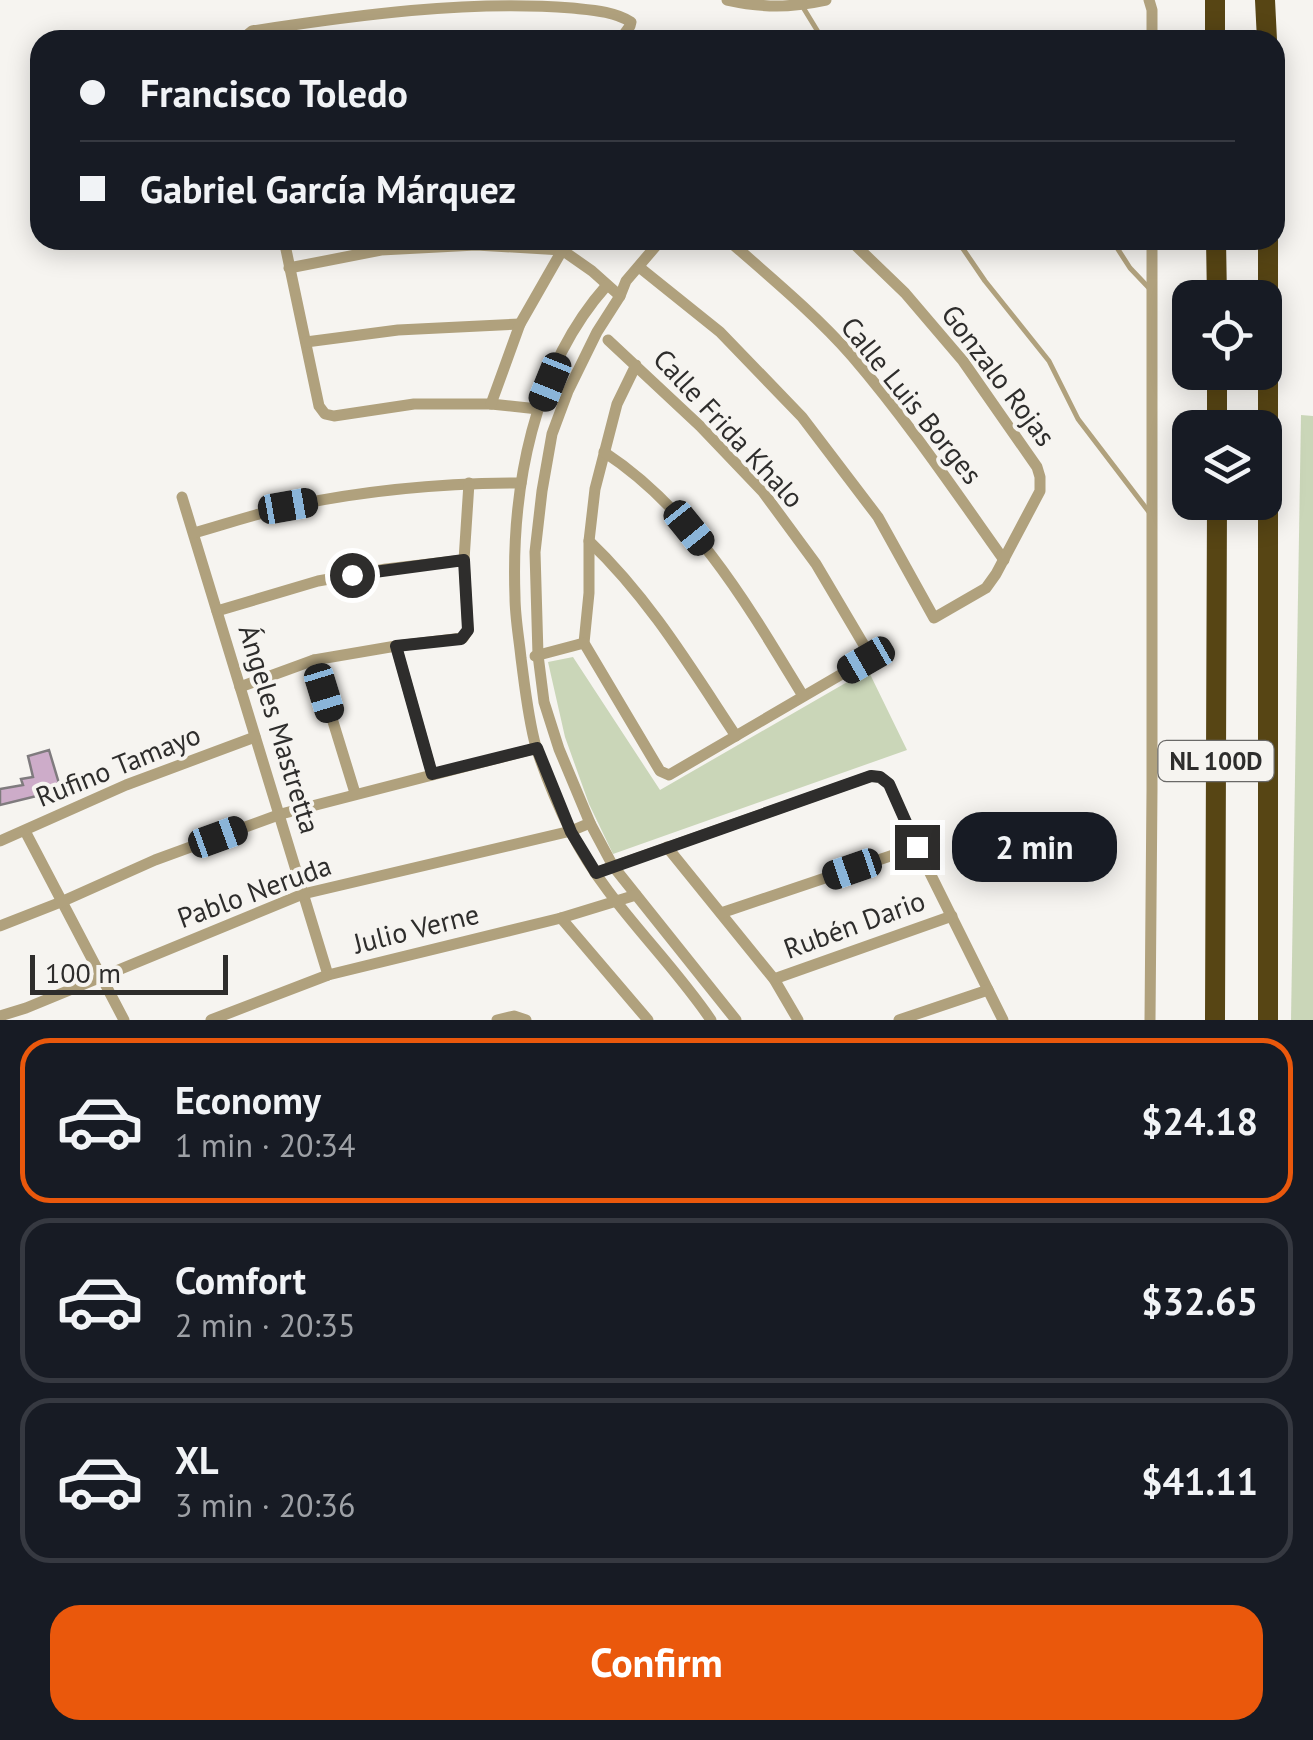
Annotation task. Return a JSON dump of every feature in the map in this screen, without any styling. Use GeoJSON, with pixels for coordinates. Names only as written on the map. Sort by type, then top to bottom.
{"type":"FeatureCollection","features":[{"type":"Feature","properties":{"kind":"highway"},"geometry":{"type":"LineString","coordinates":[[1214,0],[1215,30]]}},
{"type":"Feature","properties":{"kind":"highway"},"geometry":{"type":"LineString","coordinates":[[1265,0],[1266,30]]}},
{"type":"Feature","properties":{"kind":"highway"},"geometry":{"type":"LineString","coordinates":[[1216,250],[1217,280]]}},
{"type":"Feature","properties":{"kind":"highway","name":"NL 100D"},"geometry":{"type":"LineString","coordinates":[[1268,250],[1268,1020]]}},
{"type":"Feature","properties":{"kind":"highway","name":"NL 100D"},"geometry":{"type":"LineString","coordinates":[[1215,1020],[1217,520]]}},
{"type":"Feature","properties":{"kind":"street"},"geometry":{"type":"LineString","coordinates":[[726,0],[759,7],[826,0]]}},
{"type":"Feature","properties":{"kind":"street"},"geometry":{"type":"LineString","coordinates":[[1149,0],[1152,30]]}},
{"type":"Feature","properties":{"kind":"street"},"geometry":{"type":"LineString","coordinates":[[258,30],[342,17],[488,5],[584,9],[624,18],[630,22],[627,30]]}},
{"type":"Feature","properties":{"kind":"street"},"geometry":{"type":"LineString","coordinates":[[286,250],[319,406],[326,414],[414,404],[491,404],[538,409]]}},
{"type":"Feature","properties":{"kind":"street"},"geometry":{"type":"LineString","coordinates":[[290,268],[381,250]]}},
{"type":"Feature","properties":{"kind":"street"},"geometry":{"type":"LineString","coordinates":[[491,404],[520,324],[562,250]]}},
{"type":"Feature","properties":{"kind":"street"},"geometry":{"type":"LineString","coordinates":[[570,250],[620,296]]}},
{"type":"Feature","properties":{"kind":"street"},"geometry":{"type":"LineString","coordinates":[[653,250],[626,281],[588,349],[552,434],[536,552],[538,655],[544,702],[559,749],[613,866],[736,1020]]}},
{"type":"Feature","properties":{"kind":"street","name":"Calle Luis Borges"},"geometry":{"type":"LineString","coordinates":[[739,250],[849,353],[892,404],[1004,560]]}},
{"type":"Feature","properties":{"kind":"street","name":"Gonzalo Rojas"},"geometry":{"type":"LineString","coordinates":[[639,267],[720,332],[802,417],[878,518],[934,618],[986,588],[1040,490],[1040,478],[1037,467],[963,362],[905,293],[860,250]]}},
{"type":"Feature","properties":{"kind":"street"},"geometry":{"type":"LineString","coordinates":[[1150,1020],[1152,250]]}},
{"type":"Feature","properties":{"kind":"street"},"geometry":{"type":"LineString","coordinates":[[626,281],[607,285],[574,330],[538,409],[521,483],[514,600],[527,705],[537,748],[571,832],[616,902],[711,1020]]}},
{"type":"Feature","properties":{"kind":"street"},"geometry":{"type":"LineString","coordinates":[[306,342],[398,330],[520,324]]}},
{"type":"Feature","properties":{"kind":"street","name":"Calle Frida Khalo"},"geometry":{"type":"LineString","coordinates":[[608,340],[764,492],[816,564],[871,658],[803,696]]}},
{"type":"Feature","properties":{"kind":"street"},"geometry":{"type":"LineString","coordinates":[[604,452],[638,477],[689,528],[751,611],[803,696],[672,774],[660,772],[584,643],[594,490],[604,452],[617,404],[636,365]]}},
{"type":"Feature","properties":{"kind":"street"},"geometry":{"type":"LineString","coordinates":[[240,687],[314,660],[461,639],[468,630],[464,560],[469,483]]}},
{"type":"Feature","properties":{"kind":"street"},"geometry":{"type":"LineString","coordinates":[[194,534],[288,506],[386,490],[521,483]]}},
{"type":"Feature","properties":{"kind":"street","name":"Ángeles Mastretta"},"geometry":{"type":"LineString","coordinates":[[182,497],[328,975]]}},
{"type":"Feature","properties":{"kind":"street"},"geometry":{"type":"LineString","coordinates":[[589,541],[634,588],[674,641],[736,736]]}},
{"type":"Feature","properties":{"kind":"street"},"geometry":{"type":"LineString","coordinates":[[217,611],[318,582],[464,560]]}},
{"type":"Feature","properties":{"kind":"street"},"geometry":{"type":"LineString","coordinates":[[522,660],[584,643]]}},
{"type":"Feature","properties":{"kind":"street"},"geometry":{"type":"LineString","coordinates":[[396,646],[432,774]]}},
{"type":"Feature","properties":{"kind":"street"},"geometry":{"type":"LineString","coordinates":[[314,660],[354,794]]}},
{"type":"Feature","properties":{"kind":"street","name":"Rufino Tamayo"},"geometry":{"type":"LineString","coordinates":[[0,841],[126,785],[255,737]]}},
{"type":"Feature","properties":{"kind":"street"},"geometry":{"type":"LineString","coordinates":[[0,926],[156,860],[281,814],[537,748]]}},
{"type":"Feature","properties":{"kind":"street"},"geometry":{"type":"LineString","coordinates":[[596,873],[871,776],[880,777],[889,784],[1003,1020]]}},
{"type":"Feature","properties":{"kind":"street","name":"Pablo Neruda"},"geometry":{"type":"LineString","coordinates":[[0,1016],[304,894],[571,832],[590,823]]}},
{"type":"Feature","properties":{"kind":"street"},"geometry":{"type":"LineString","coordinates":[[25,831],[124,1020]]}},
{"type":"Feature","properties":{"kind":"street"},"geometry":{"type":"LineString","coordinates":[[667,847],[774,979],[798,1020]]}},
{"type":"Feature","properties":{"kind":"street"},"geometry":{"type":"LineString","coordinates":[[722,913],[917,847]]}},
{"type":"Feature","properties":{"kind":"street","name":"Julio Verne"},"geometry":{"type":"LineString","coordinates":[[211,1020],[328,975],[561,918],[636,895]]}},
{"type":"Feature","properties":{"kind":"street","name":"Rubén Dario"},"geometry":{"type":"LineString","coordinates":[[774,979],[952,916]]}},
{"type":"Feature","properties":{"kind":"street"},"geometry":{"type":"LineString","coordinates":[[561,918],[648,1020]]}},
{"type":"Feature","properties":{"kind":"street"},"geometry":{"type":"LineString","coordinates":[[899,1020],[988,990]]}},
{"type":"Feature","properties":{"kind":"street"},"geometry":{"type":"LineString","coordinates":[[497,1020],[514,1016],[526,1020]]}},
{"type":"Feature","properties":{"kind":"lane"},"geometry":{"type":"LineString","coordinates":[[800,4],[816,30]]}},
{"type":"Feature","properties":{"kind":"lane"},"geometry":{"type":"LineString","coordinates":[[964,250],[1049,362],[1078,419],[1151,514]]}},
{"type":"Feature","properties":{"kind":"lane"},"geometry":{"type":"LineString","coordinates":[[1118,250],[1151,290]]}},
{"type":"Feature","properties":{"kind":"green space"},"geometry":{"type":"Polygon","coordinates":[[[1301,415],[1313,416],[1313,1020],[1291,1020],[1301,415]]]}},
{"type":"Feature","properties":{"kind":"green space"},"geometry":{"type":"Polygon","coordinates":[[[573,657],[660,790],[868,670],[907,750],[613,854],[589,804],[565,737],[548,662],[573,657]]]}},
{"type":"Feature","properties":{"kind":"building"},"geometry":{"type":"Polygon","coordinates":[[[49,750],[61,790],[0,805],[0,789],[23,785],[21,779],[33,777],[28,756],[49,750]]]}},
{"type":"Feature","properties":{"kind":"route"},"geometry":{"type":"LineString","coordinates":[[352,575],[464,560],[468,630],[465,636],[396,646],[432,774],[537,748],[571,832],[596,873],[871,776],[889,784],[917,847]]}}]}
